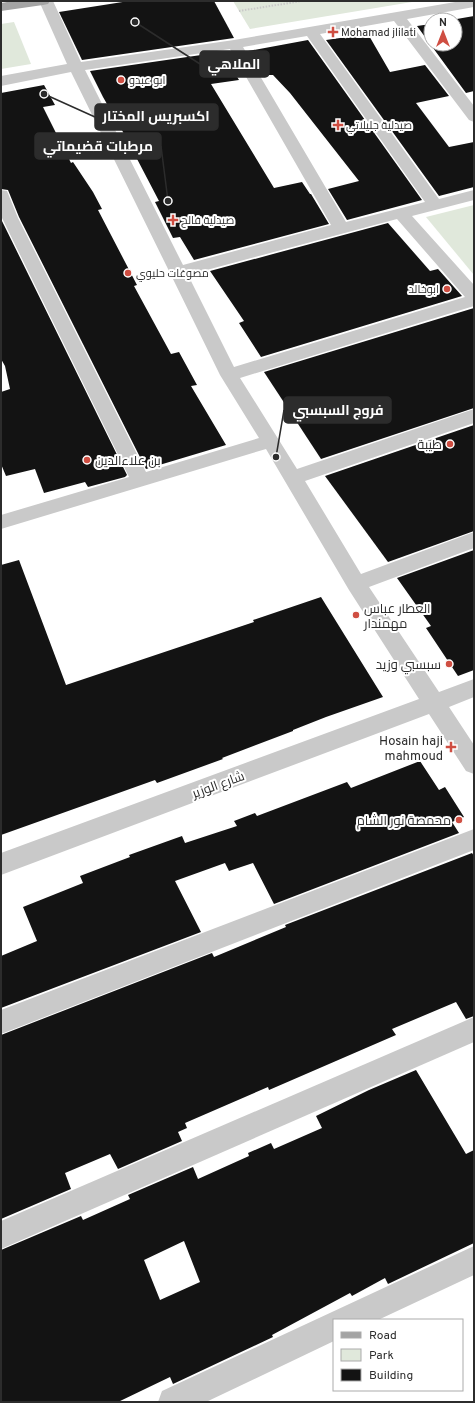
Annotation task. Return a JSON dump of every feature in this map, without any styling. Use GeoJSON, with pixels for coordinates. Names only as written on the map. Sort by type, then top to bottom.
{"type":"FeatureCollection","features":[{"type":"Feature","properties":{"kind":"main road"},"geometry":{"type":"LineString","coordinates":[[1,8],[44,1]]}},
{"type":"Feature","properties":{"kind":"street"},"geometry":{"type":"LineString","coordinates":[[44,1],[176,272],[229,375],[271,441],[356,584],[474,764]]}},
{"type":"Feature","properties":{"kind":"street"},"geometry":{"type":"LineString","coordinates":[[1,81],[474,4]]}},
{"type":"Feature","properties":{"kind":"street"},"geometry":{"type":"LineString","coordinates":[[398,16],[474,117]]}},
{"type":"Feature","properties":{"kind":"street"},"geometry":{"type":"LineString","coordinates":[[311,31],[435,205]]}},
{"type":"Feature","properties":{"kind":"street"},"geometry":{"type":"LineString","coordinates":[[234,44],[341,228]]}},
{"type":"Feature","properties":{"kind":"street"},"geometry":{"type":"LineString","coordinates":[[1,195],[6,218],[141,481]]}},
{"type":"Feature","properties":{"kind":"street"},"geometry":{"type":"LineString","coordinates":[[176,272],[341,228],[474,195]]}},
{"type":"Feature","properties":{"kind":"street"},"geometry":{"type":"LineString","coordinates":[[401,214],[474,296]]}},
{"type":"Feature","properties":{"kind":"street"},"geometry":{"type":"LineString","coordinates":[[229,375],[474,300]]}},
{"type":"Feature","properties":{"kind":"street"},"geometry":{"type":"LineString","coordinates":[[292,478],[474,416]]}},
{"type":"Feature","properties":{"kind":"street"},"geometry":{"type":"LineString","coordinates":[[1,522],[271,441]]}},
{"type":"Feature","properties":{"kind":"street"},"geometry":{"type":"LineString","coordinates":[[356,584],[474,540]]}},
{"type":"Feature","properties":{"kind":"street","name":"شارع الوزير"},"geometry":{"type":"LineString","coordinates":[[1,864],[474,688]]}},
{"type":"Feature","properties":{"kind":"street"},"geometry":{"type":"LineString","coordinates":[[1,1022],[474,839]]}},
{"type":"Feature","properties":{"kind":"street"},"geometry":{"type":"LineString","coordinates":[[1,1235],[474,1029]]}},
{"type":"Feature","properties":{"kind":"street"},"geometry":{"type":"LineString","coordinates":[[348,1319],[474,1260]]}},
{"type":"Feature","properties":{"kind":"street"},"geometry":{"type":"LineString","coordinates":[[173,1402],[333,1326]]}},
{"type":"Feature","properties":{"kind":"path"},"geometry":{"type":"LineString","coordinates":[[239,11],[302,1]]}},
{"type":"Feature","properties":{"kind":"green space"},"geometry":{"type":"Polygon","coordinates":[[[233,1],[418,1],[250,29],[233,1]]]}},
{"type":"Feature","properties":{"kind":"green space"},"geometry":{"type":"Polygon","coordinates":[[[14,22],[31,64],[1,69],[1,24],[14,22]]]}},
{"type":"Feature","properties":{"kind":"green space"},"geometry":{"type":"Polygon","coordinates":[[[474,205],[474,275],[426,217],[474,205]]]}},
{"type":"Feature","properties":{"kind":"building"},"geometry":{"type":"Polygon","coordinates":[[[129,1],[214,1],[234,38],[82,60],[59,12],[129,1]]]}},
{"type":"Feature","properties":{"kind":"building"},"geometry":{"type":"Polygon","coordinates":[[[474,16],[474,91],[466,93],[436,52],[463,52],[463,18],[474,16]]]}},
{"type":"Feature","properties":{"kind":"building"},"geometry":{"type":"Polygon","coordinates":[[[423,25],[423,34],[417,26],[423,25]]]}},
{"type":"Feature","properties":{"kind":"building"},"geometry":{"type":"Polygon","coordinates":[[[368,34],[390,72],[425,65],[449,96],[416,103],[449,147],[474,142],[474,187],[439,196],[326,40],[368,34]]]}},
{"type":"Feature","properties":{"kind":"building"},"geometry":{"type":"Polygon","coordinates":[[[308,40],[422,200],[347,220],[328,189],[359,181],[290,93],[273,75],[268,75],[248,51],[308,40]]]}},
{"type":"Feature","properties":{"kind":"building"},"geometry":{"type":"Polygon","coordinates":[[[222,52],[239,80],[211,84],[274,188],[302,182],[329,224],[194,260],[180,237],[173,238],[155,202],[159,201],[90,71],[222,52]]]}},
{"type":"Feature","properties":{"kind":"building"},"geometry":{"type":"Polygon","coordinates":[[[44,85],[55,105],[43,107],[71,163],[73,162],[93,192],[102,209],[98,210],[137,285],[134,286],[171,354],[179,352],[197,385],[191,386],[226,445],[146,469],[19,217],[8,190],[1,189],[1,93],[44,85]]]}},
{"type":"Feature","properties":{"kind":"building"},"geometry":{"type":"Polygon","coordinates":[[[1,219],[127,475],[125,477],[88,487],[85,482],[44,493],[35,469],[6,476],[1,464],[1,392],[10,389],[5,366],[1,359],[1,219]]]}},
{"type":"Feature","properties":{"kind":"building"},"geometry":{"type":"Polygon","coordinates":[[[388,223],[430,271],[438,269],[462,296],[261,357],[239,323],[244,321],[210,271],[388,223]]]}},
{"type":"Feature","properties":{"kind":"building"},"geometry":{"type":"Polygon","coordinates":[[[474,308],[474,408],[321,459],[264,372],[474,308]]]}},
{"type":"Feature","properties":{"kind":"building"},"geometry":{"type":"Polygon","coordinates":[[[474,425],[474,531],[388,562],[325,476],[474,425]]]}},
{"type":"Feature","properties":{"kind":"building"},"geometry":{"type":"Polygon","coordinates":[[[474,550],[474,670],[458,676],[426,628],[431,626],[397,578],[474,550]]]}},
{"type":"Feature","properties":{"kind":"building"},"geometry":{"type":"Polygon","coordinates":[[[19,560],[66,685],[254,622],[253,620],[321,597],[383,697],[326,717],[222,758],[223,759],[157,783],[155,780],[1,835],[1,565],[19,560]]]}},
{"type":"Feature","properties":{"kind":"building"},"geometry":{"type":"Polygon","coordinates":[[[420,761],[439,790],[445,787],[464,817],[452,822],[459,833],[274,904],[253,863],[229,871],[225,863],[175,881],[201,932],[1,1008],[1,956],[37,941],[23,907],[83,883],[80,876],[130,857],[129,855],[182,836],[185,843],[237,826],[234,821],[255,813],[257,816],[347,782],[351,788],[420,761]]]}},
{"type":"Feature","properties":{"kind":"building"},"geometry":{"type":"Polygon","coordinates":[[[472,853],[474,856],[474,1016],[466,1019],[456,1002],[392,1029],[396,1035],[269,1090],[268,1087],[185,1123],[187,1128],[178,1132],[182,1141],[118,1169],[110,1154],[65,1173],[71,1189],[1,1219],[1,1035],[212,953],[214,957],[286,927],[285,925],[472,853]]]}},
{"type":"Feature","properties":{"kind":"building"},"geometry":{"type":"Polygon","coordinates":[[[416,1070],[466,1154],[474,1150],[474,1243],[388,1284],[385,1278],[352,1296],[350,1293],[272,1335],[273,1337],[173,1384],[170,1377],[118,1402],[1,1402],[1,1250],[81,1216],[83,1220],[130,1199],[128,1195],[193,1167],[198,1179],[249,1156],[248,1153],[271,1143],[274,1149],[322,1128],[316,1116],[369,1090],[416,1070]],[[184,1241],[144,1260],[160,1300],[200,1282],[184,1241]]]}},
{"type":"Feature","properties":{"kind":"place","name":"الملاهي"},"geometry":{"type":"Point","coordinates":[135,22]}},
{"type":"Feature","properties":{"kind":"place","name":"Mohamad jlilati"},"geometry":{"type":"Point","coordinates":[333,32]}},
{"type":"Feature","properties":{"kind":"place","name":"ابو عبدو"},"geometry":{"type":"Point","coordinates":[121,80]}},
{"type":"Feature","properties":{"kind":"place","name":"اكسبريس المختار"},"geometry":{"type":"Point","coordinates":[44,94]}},
{"type":"Feature","properties":{"kind":"place","name":"صيدلية جليلاتي"},"geometry":{"type":"Point","coordinates":[338,125]}},
{"type":"Feature","properties":{"kind":"place","name":"مرطبات قضيماتي"},"geometry":{"type":"Point","coordinates":[168,201]}},
{"type":"Feature","properties":{"kind":"place","name":"صيدلية فالح"},"geometry":{"type":"Point","coordinates":[173,220]}},
{"type":"Feature","properties":{"kind":"place","name":"مصوغات حليوي"},"geometry":{"type":"Point","coordinates":[128,273]}},
{"type":"Feature","properties":{"kind":"place","name":"ابوخالد"},"geometry":{"type":"Point","coordinates":[447,289]}},
{"type":"Feature","properties":{"kind":"place","name":"طيبة"},"geometry":{"type":"Point","coordinates":[450,444]}},
{"type":"Feature","properties":{"kind":"place","name":"فروج السبسبي"},"geometry":{"type":"Point","coordinates":[276,457]}},
{"type":"Feature","properties":{"kind":"place","name":"بن علاءالدين"},"geometry":{"type":"Point","coordinates":[87,460]}},
{"type":"Feature","properties":{"kind":"place","name":"العطار عباس مهمندار"},"geometry":{"type":"Point","coordinates":[356,615]}},
{"type":"Feature","properties":{"kind":"place","name":"سبسبي وزيد"},"geometry":{"type":"Point","coordinates":[449,664]}},
{"type":"Feature","properties":{"kind":"place","name":"Hosain haji mahmoud"},"geometry":{"type":"Point","coordinates":[451,747]}},
{"type":"Feature","properties":{"kind":"place","name":"محمصة نور الشام"},"geometry":{"type":"Point","coordinates":[459,820]}}]}
